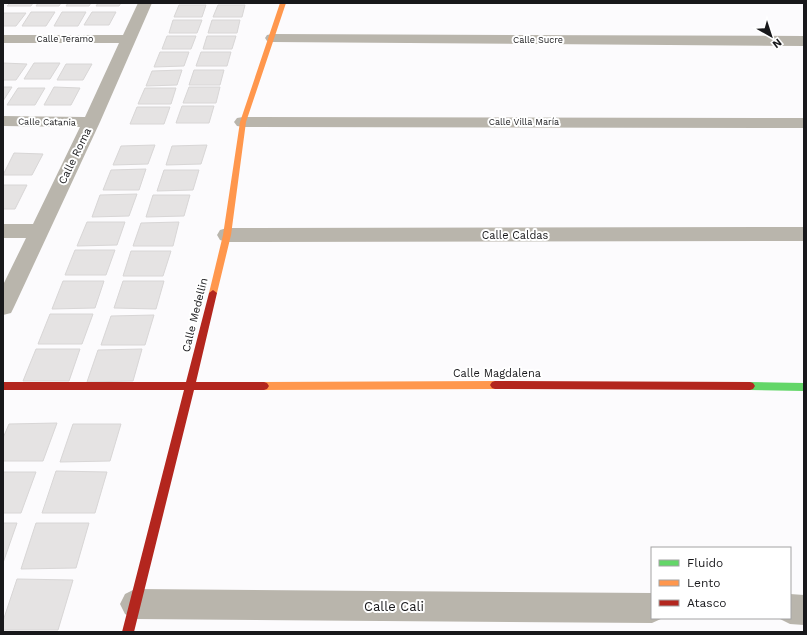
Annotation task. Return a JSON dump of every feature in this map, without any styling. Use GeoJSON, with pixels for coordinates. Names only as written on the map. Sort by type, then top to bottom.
{"type":"FeatureCollection","features":[{"type":"Feature","properties":{"kind":"street","name":"Calle Roma"},"geometry":{"type":"LineString","coordinates":[[3,307],[91,122],[145,3]]}},
{"type":"Feature","properties":{"kind":"street","name":"Calle Medellin"},"geometry":{"type":"LineString","coordinates":[[128,632],[227,235],[243,122],[283,3]]}},
{"type":"Feature","properties":{"kind":"street","name":"Calle Sucre"},"geometry":{"type":"LineString","coordinates":[[272,38],[804,41]]}},
{"type":"Feature","properties":{"kind":"street","name":"Calle Teramo"},"geometry":{"type":"LineString","coordinates":[[3,39],[128,39]]}},
{"type":"Feature","properties":{"kind":"street","name":"Calle Catania"},"geometry":{"type":"LineString","coordinates":[[3,121],[91,122]]}},
{"type":"Feature","properties":{"kind":"street","name":"Calle Villa María"},"geometry":{"type":"LineString","coordinates":[[243,122],[804,123]]}},
{"type":"Feature","properties":{"kind":"street"},"geometry":{"type":"LineString","coordinates":[[3,231],[38,231]]}},
{"type":"Feature","properties":{"kind":"street","name":"Calle Caldas"},"geometry":{"type":"LineString","coordinates":[[227,235],[804,234]]}},
{"type":"Feature","properties":{"kind":"street","name":"Calle Magdalena"},"geometry":{"type":"LineString","coordinates":[[3,386],[190,387],[628,385],[804,387]]}},
{"type":"Feature","properties":{"kind":"street","name":"Calle Cali"},"geometry":{"type":"LineString","coordinates":[[135,604],[651,608]]}},
{"type":"Feature","properties":{"kind":"street"},"geometry":{"type":"LineString","coordinates":[[791,610],[804,610]]}},
{"type":"Feature","properties":{"kind":"building"},"geometry":{"type":"Polygon","coordinates":[[[10,3],[33,3],[31,6],[7,6],[10,3]]]}},
{"type":"Feature","properties":{"kind":"building"},"geometry":{"type":"Polygon","coordinates":[[[38,3],[61,3],[59,6],[36,6],[38,3]]]}},
{"type":"Feature","properties":{"kind":"building"},"geometry":{"type":"Polygon","coordinates":[[[68,3],[91,3],[89,6],[66,6],[68,3]]]}},
{"type":"Feature","properties":{"kind":"building"},"geometry":{"type":"Polygon","coordinates":[[[98,3],[121,3],[119,6],[96,6],[98,3]]]}},
{"type":"Feature","properties":{"kind":"building"},"geometry":{"type":"Polygon","coordinates":[[[179,5],[206,5],[202,17],[174,17],[179,5]]]}},
{"type":"Feature","properties":{"kind":"building"},"geometry":{"type":"Polygon","coordinates":[[[218,5],[245,5],[242,17],[213,17],[218,5]]]}},
{"type":"Feature","properties":{"kind":"building"},"geometry":{"type":"Polygon","coordinates":[[[31,12],[55,12],[46,26],[22,26],[31,12]]]}},
{"type":"Feature","properties":{"kind":"building"},"geometry":{"type":"Polygon","coordinates":[[[62,12],[86,12],[78,26],[54,26],[62,12]]]}},
{"type":"Feature","properties":{"kind":"building"},"geometry":{"type":"Polygon","coordinates":[[[92,12],[116,12],[109,25],[84,25],[92,12]]]}},
{"type":"Feature","properties":{"kind":"building"},"geometry":{"type":"Polygon","coordinates":[[[3,13],[26,13],[16,26],[3,26],[3,13]]]}},
{"type":"Feature","properties":{"kind":"building"},"geometry":{"type":"Polygon","coordinates":[[[173,20],[202,20],[197,33],[169,33],[173,20]]]}},
{"type":"Feature","properties":{"kind":"building"},"geometry":{"type":"Polygon","coordinates":[[[212,20],[240,20],[237,33],[208,33],[212,20]]]}},
{"type":"Feature","properties":{"kind":"building"},"geometry":{"type":"Polygon","coordinates":[[[167,36],[196,36],[191,49],[162,49],[167,36]]]}},
{"type":"Feature","properties":{"kind":"building"},"geometry":{"type":"Polygon","coordinates":[[[207,36],[236,36],[232,49],[203,49],[207,36]]]}},
{"type":"Feature","properties":{"kind":"building"},"geometry":{"type":"Polygon","coordinates":[[[160,52],[189,52],[184,66],[154,67],[160,52]]]}},
{"type":"Feature","properties":{"kind":"building"},"geometry":{"type":"Polygon","coordinates":[[[201,52],[231,52],[227,66],[196,66],[201,52]]]}},
{"type":"Feature","properties":{"kind":"building"},"geometry":{"type":"Polygon","coordinates":[[[3,63],[27,64],[16,80],[3,80],[3,63]]]}},
{"type":"Feature","properties":{"kind":"building"},"geometry":{"type":"Polygon","coordinates":[[[34,63],[60,63],[50,79],[24,79],[34,63]]]}},
{"type":"Feature","properties":{"kind":"building"},"geometry":{"type":"Polygon","coordinates":[[[66,64],[92,64],[83,80],[57,80],[66,64]]]}},
{"type":"Feature","properties":{"kind":"building"},"geometry":{"type":"Polygon","coordinates":[[[182,70],[177,85],[146,86],[152,71],[182,70]]]}},
{"type":"Feature","properties":{"kind":"building"},"geometry":{"type":"Polygon","coordinates":[[[194,70],[224,70],[220,85],[189,85],[194,70]]]}},
{"type":"Feature","properties":{"kind":"building"},"geometry":{"type":"Polygon","coordinates":[[[3,87],[12,87],[3,101],[3,87]]]}},
{"type":"Feature","properties":{"kind":"building"},"geometry":{"type":"Polygon","coordinates":[[[54,87],[80,88],[71,105],[44,105],[54,87]]]}},
{"type":"Feature","properties":{"kind":"building"},"geometry":{"type":"Polygon","coordinates":[[[189,87],[220,87],[216,103],[183,103],[189,87]]]}},
{"type":"Feature","properties":{"kind":"building"},"geometry":{"type":"Polygon","coordinates":[[[18,88],[45,88],[35,105],[7,105],[18,88]]]}},
{"type":"Feature","properties":{"kind":"building"},"geometry":{"type":"Polygon","coordinates":[[[145,88],[176,88],[171,104],[138,104],[145,88]]]}},
{"type":"Feature","properties":{"kind":"building"},"geometry":{"type":"Polygon","coordinates":[[[182,106],[214,106],[209,123],[176,123],[182,106]]]}},
{"type":"Feature","properties":{"kind":"building"},"geometry":{"type":"Polygon","coordinates":[[[137,107],[170,107],[164,124],[130,124],[137,107]]]}},
{"type":"Feature","properties":{"kind":"building"},"geometry":{"type":"Polygon","coordinates":[[[155,145],[148,164],[113,165],[121,146],[155,145]]]}},
{"type":"Feature","properties":{"kind":"building"},"geometry":{"type":"Polygon","coordinates":[[[207,145],[201,164],[166,165],[172,146],[207,145]]]}},
{"type":"Feature","properties":{"kind":"building"},"geometry":{"type":"Polygon","coordinates":[[[14,153],[43,154],[32,175],[3,175],[14,153]]]}},
{"type":"Feature","properties":{"kind":"building"},"geometry":{"type":"Polygon","coordinates":[[[146,169],[139,190],[103,190],[111,170],[146,169]]]}},
{"type":"Feature","properties":{"kind":"building"},"geometry":{"type":"Polygon","coordinates":[[[164,170],[199,170],[193,190],[157,191],[164,170]]]}},
{"type":"Feature","properties":{"kind":"building"},"geometry":{"type":"Polygon","coordinates":[[[3,185],[27,185],[15,209],[3,209],[3,185]]]}},
{"type":"Feature","properties":{"kind":"building"},"geometry":{"type":"Polygon","coordinates":[[[137,194],[129,216],[92,217],[100,195],[137,194]]]}},
{"type":"Feature","properties":{"kind":"building"},"geometry":{"type":"Polygon","coordinates":[[[153,195],[190,195],[184,216],[146,217],[153,195]]]}},
{"type":"Feature","properties":{"kind":"building"},"geometry":{"type":"Polygon","coordinates":[[[87,222],[125,222],[117,245],[77,246],[87,222]]]}},
{"type":"Feature","properties":{"kind":"building"},"geometry":{"type":"Polygon","coordinates":[[[179,222],[173,246],[133,246],[141,223],[179,222]]]}},
{"type":"Feature","properties":{"kind":"building"},"geometry":{"type":"Polygon","coordinates":[[[75,250],[115,250],[106,275],[65,275],[75,250]]]}},
{"type":"Feature","properties":{"kind":"building"},"geometry":{"type":"Polygon","coordinates":[[[131,251],[171,251],[163,276],[123,276],[131,251]]]}},
{"type":"Feature","properties":{"kind":"building"},"geometry":{"type":"Polygon","coordinates":[[[63,281],[104,281],[95,308],[52,309],[63,281]]]}},
{"type":"Feature","properties":{"kind":"building"},"geometry":{"type":"Polygon","coordinates":[[[123,281],[164,281],[156,309],[114,308],[123,281]]]}},
{"type":"Feature","properties":{"kind":"building"},"geometry":{"type":"Polygon","coordinates":[[[50,314],[93,314],[82,344],[38,344],[50,314]]]}},
{"type":"Feature","properties":{"kind":"building"},"geometry":{"type":"Polygon","coordinates":[[[154,315],[145,345],[101,345],[111,316],[154,315]]]}},
{"type":"Feature","properties":{"kind":"building"},"geometry":{"type":"Polygon","coordinates":[[[36,349],[80,349],[69,381],[23,381],[36,349]]]}},
{"type":"Feature","properties":{"kind":"building"},"geometry":{"type":"Polygon","coordinates":[[[142,349],[133,381],[87,382],[98,350],[142,349]]]}},
{"type":"Feature","properties":{"kind":"building"},"geometry":{"type":"Polygon","coordinates":[[[57,423],[43,461],[3,461],[3,438],[9,424],[57,423]]]}},
{"type":"Feature","properties":{"kind":"building"},"geometry":{"type":"Polygon","coordinates":[[[73,424],[121,424],[110,461],[60,462],[73,424]]]}},
{"type":"Feature","properties":{"kind":"building"},"geometry":{"type":"Polygon","coordinates":[[[56,471],[107,472],[95,513],[42,513],[56,471]]]}},
{"type":"Feature","properties":{"kind":"building"},"geometry":{"type":"Polygon","coordinates":[[[3,472],[36,472],[21,513],[3,513],[3,472]]]}},
{"type":"Feature","properties":{"kind":"building"},"geometry":{"type":"Polygon","coordinates":[[[3,523],[17,523],[3,563],[3,523]]]}},
{"type":"Feature","properties":{"kind":"building"},"geometry":{"type":"Polygon","coordinates":[[[36,523],[89,523],[76,568],[21,569],[36,523]]]}},
{"type":"Feature","properties":{"kind":"building"},"geometry":{"type":"Polygon","coordinates":[[[17,579],[73,580],[58,630],[3,630],[3,621],[17,579]]]}},
{"type":"Feature","properties":{"kind":"traffic: fast"},"geometry":{"type":"LineString","coordinates":[[750,386],[804,387]]}},
{"type":"Feature","properties":{"kind":"traffic: slow"},"geometry":{"type":"LineString","coordinates":[[213,293],[227,235],[243,122],[283,3]]}},
{"type":"Feature","properties":{"kind":"traffic: slow"},"geometry":{"type":"LineString","coordinates":[[264,386],[495,385]]}},
{"type":"Feature","properties":{"kind":"traffic: jam"},"geometry":{"type":"LineString","coordinates":[[128,632],[213,293]]}},
{"type":"Feature","properties":{"kind":"traffic: jam"},"geometry":{"type":"LineString","coordinates":[[495,385],[750,386]]}},
{"type":"Feature","properties":{"kind":"traffic: jam"},"geometry":{"type":"LineString","coordinates":[[3,386],[264,386]]}}]}
